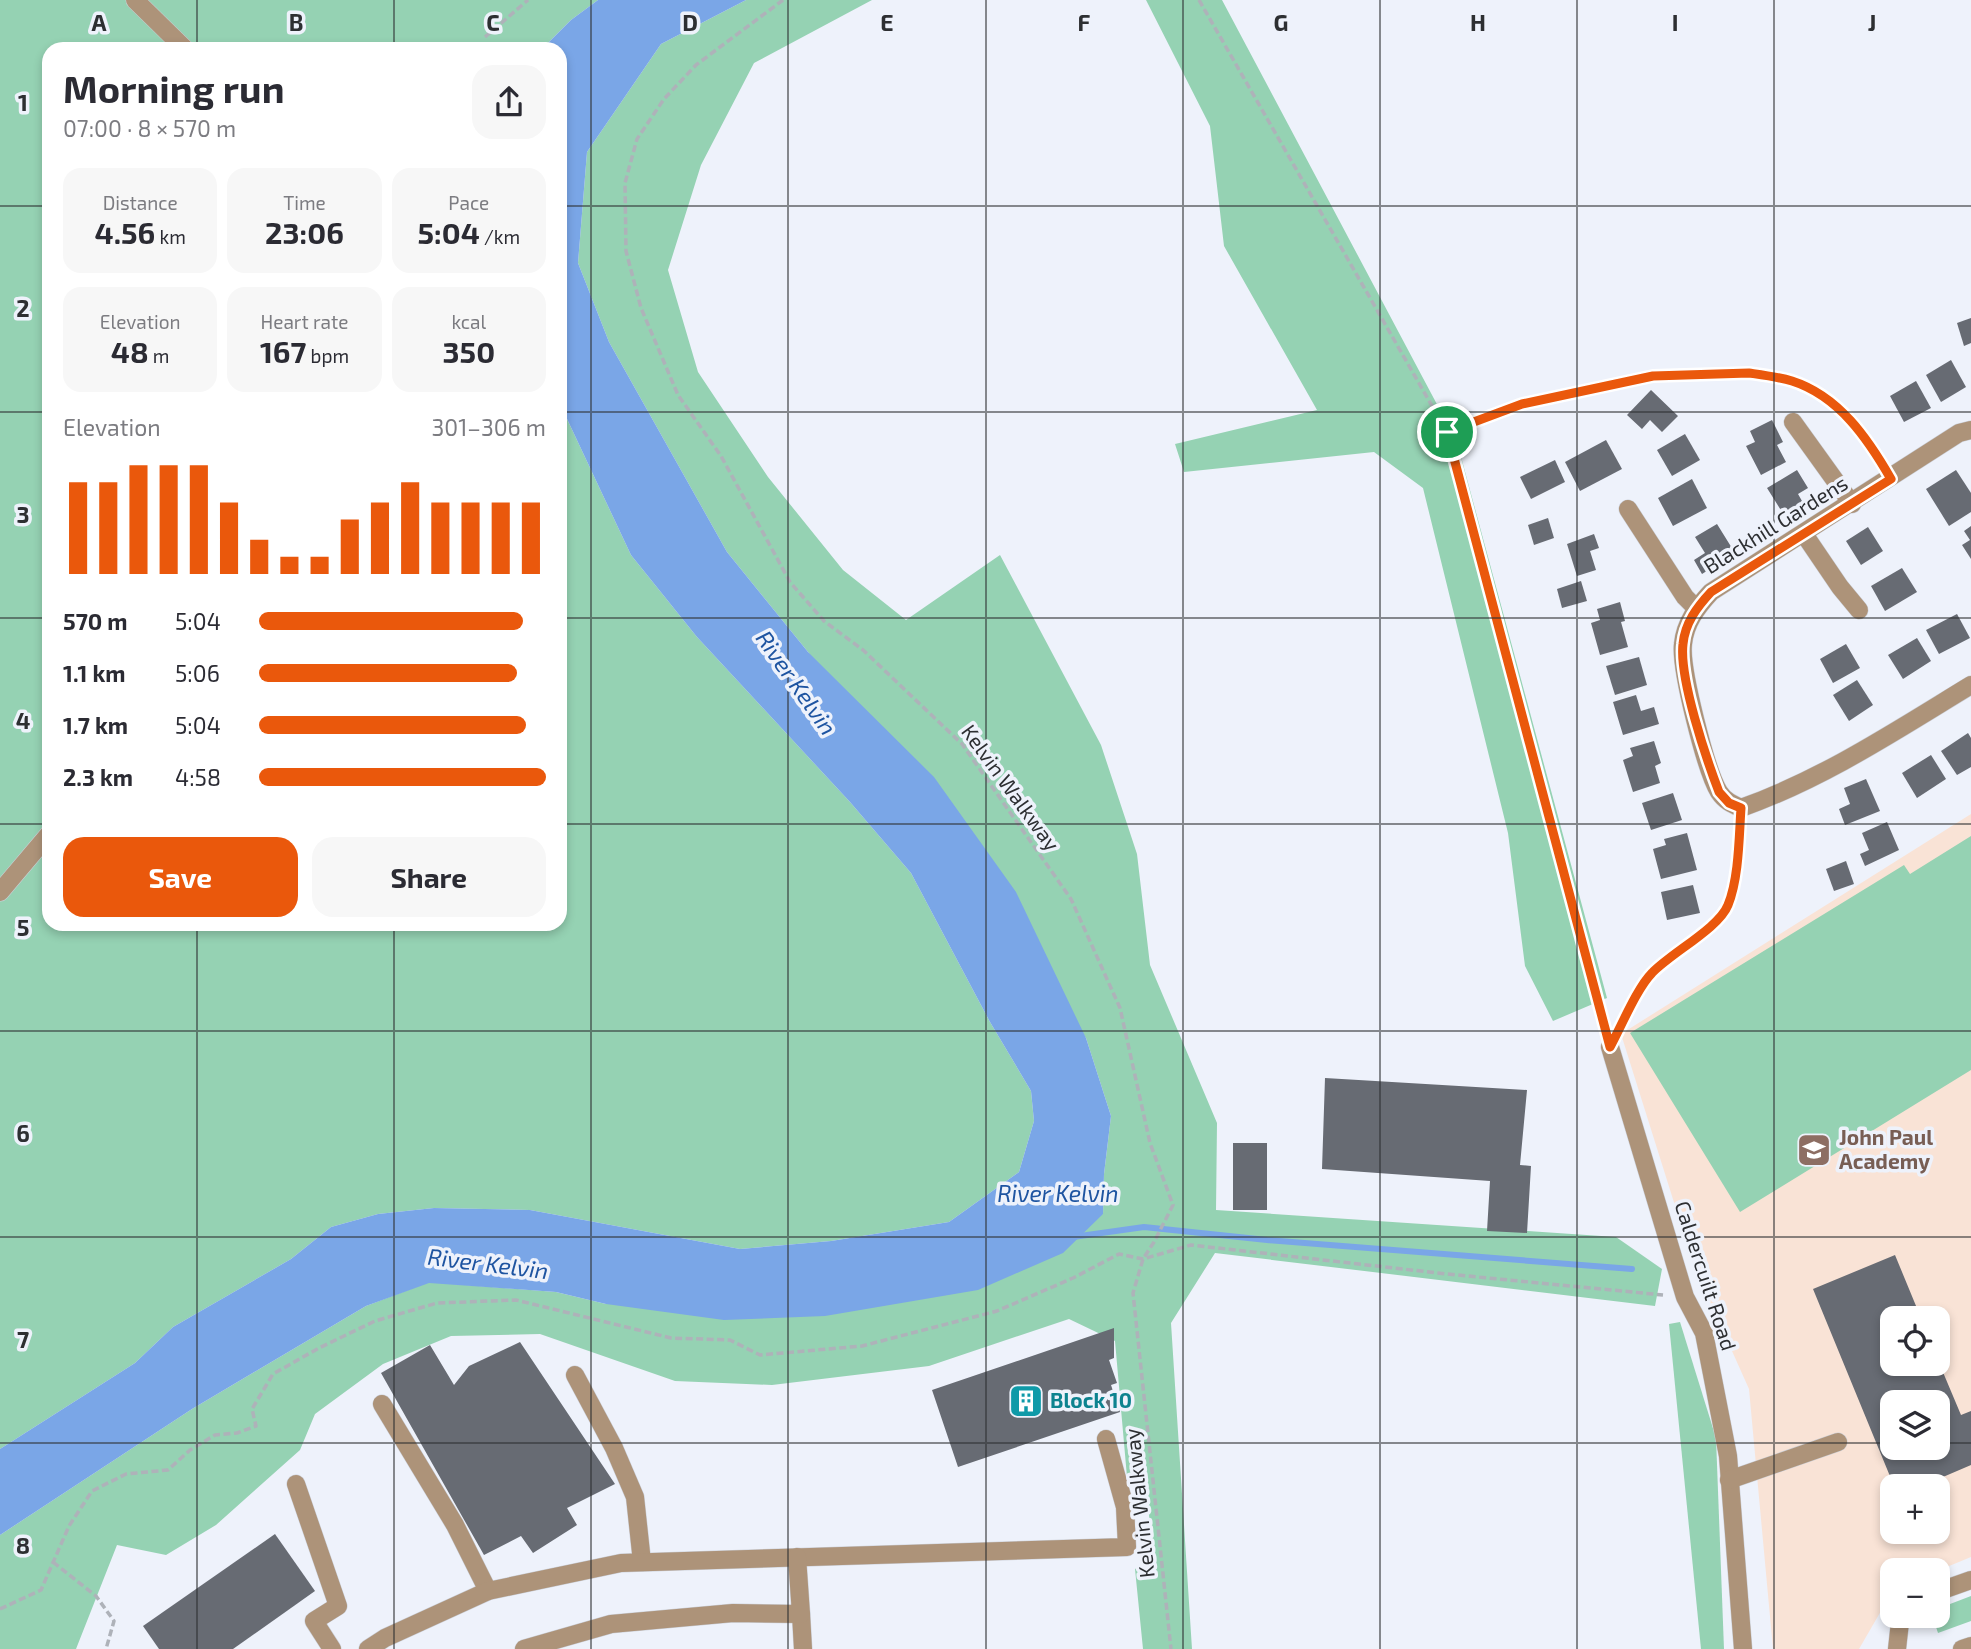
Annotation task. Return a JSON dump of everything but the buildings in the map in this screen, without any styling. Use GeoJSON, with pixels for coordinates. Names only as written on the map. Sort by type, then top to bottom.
{"type":"FeatureCollection","features":[{"type":"Feature","properties":{"kind":"street"},"geometry":{"type":"LineString","coordinates":[[135,0],[178,42]]}},
{"type":"Feature","properties":{"kind":"street"},"geometry":{"type":"LineString","coordinates":[[1793,422],[1852,503]]}},
{"type":"Feature","properties":{"kind":"street","name":"Blackhill Gardens"},"geometry":{"type":"LineString","coordinates":[[1741,808],[1729,803],[1719,792],[1688,691],[1683,667],[1683,644],[1696,608],[1711,592],[1959,433],[1971,430]]}},
{"type":"Feature","properties":{"kind":"street"},"geometry":{"type":"LineString","coordinates":[[1628,509],[1685,597],[1696,608]]}},
{"type":"Feature","properties":{"kind":"street"},"geometry":{"type":"LineString","coordinates":[[1804,534],[1839,587],[1859,610]]}},
{"type":"Feature","properties":{"kind":"street"},"geometry":{"type":"LineString","coordinates":[[1741,808],[1771,797],[1834,766],[1971,685]]}},
{"type":"Feature","properties":{"kind":"street"},"geometry":{"type":"LineString","coordinates":[[0,892],[42,842]]}},
{"type":"Feature","properties":{"kind":"street","name":"Caldercuilt Road"},"geometry":{"type":"LineString","coordinates":[[1610,1047],[1685,1297],[1704,1334],[1728,1456],[1743,1649]]}},
{"type":"Feature","properties":{"kind":"street"},"geometry":{"type":"LineString","coordinates":[[575,1375],[614,1448],[635,1497],[642,1562]]}},
{"type":"Feature","properties":{"kind":"street"},"geometry":{"type":"LineString","coordinates":[[382,1404],[455,1525],[488,1591]]}},
{"type":"Feature","properties":{"kind":"street"},"geometry":{"type":"LineString","coordinates":[[369,1649],[385,1638],[488,1591],[621,1563],[1127,1547],[1125,1507],[1106,1439]]}},
{"type":"Feature","properties":{"kind":"street"},"geometry":{"type":"LineString","coordinates":[[1729,1480],[1838,1442]]}},
{"type":"Feature","properties":{"kind":"street"},"geometry":{"type":"LineString","coordinates":[[296,1483],[338,1606],[314,1621],[332,1649]]}},
{"type":"Feature","properties":{"kind":"street"},"geometry":{"type":"LineString","coordinates":[[797,1558],[803,1649]]}},
{"type":"Feature","properties":{"kind":"street"},"geometry":{"type":"LineString","coordinates":[[1950,1587],[1971,1580]]}},
{"type":"Feature","properties":{"kind":"street"},"geometry":{"type":"LineString","coordinates":[[524,1649],[611,1624],[733,1613],[801,1614]]}},
{"type":"Feature","properties":{"kind":"street"},"geometry":{"type":"LineString","coordinates":[[1897,1649],[1899,1628]]}},
{"type":"Feature","properties":{"kind":"street"},"geometry":{"type":"LineString","coordinates":[[1962,1649],[1971,1646]]}},
{"type":"Feature","properties":{"kind":"path"},"geometry":{"type":"LineString","coordinates":[[485,37],[528,0]]}},
{"type":"Feature","properties":{"kind":"path","name":"Kelvin Walkway"},"geometry":{"type":"LineString","coordinates":[[783,0],[696,65],[664,99],[637,139],[625,183],[626,251],[641,308],[678,395],[721,456],[790,582],[824,621],[863,650],[962,744],[1071,899],[1120,1007],[1150,1143],[1173,1205],[1143,1259],[1133,1293],[1171,1649]]}},
{"type":"Feature","properties":{"kind":"path"},"geometry":{"type":"LineString","coordinates":[[1199,0],[1447,432],[1610,1047]]}},
{"type":"Feature","properties":{"kind":"path"},"geometry":{"type":"LineString","coordinates":[[1447,432],[1522,404],[1653,376],[1749,373],[1793,381],[1828,399],[1860,430],[1891,479]]}},
{"type":"Feature","properties":{"kind":"path"},"geometry":{"type":"LineString","coordinates":[[1610,1047],[1641,988],[1653,972],[1728,907],[1733,887],[1741,808]]}},
{"type":"Feature","properties":{"kind":"path"},"geometry":{"type":"LineString","coordinates":[[0,1609],[41,1590],[69,1526],[92,1491],[126,1474],[168,1470],[190,1450],[215,1435],[236,1433],[256,1426],[252,1409],[273,1374],[375,1321],[438,1303],[516,1300],[671,1338],[730,1340],[760,1355],[862,1346],[997,1311],[1073,1278],[1119,1254],[1143,1259],[1191,1245],[1685,1297]]}},
{"type":"Feature","properties":{"kind":"path"},"geometry":{"type":"LineString","coordinates":[[53,1562],[96,1597],[114,1621],[106,1649]]}},
{"type":"Feature","properties":{"kind":"shaded area","name":"John Paul Academy"},"geometry":{"type":"Polygon","coordinates":[[[1971,814],[1971,1557],[1950,1566],[1950,1558],[1880,1558],[1880,1613],[1859,1649],[1773,1649],[1749,1389],[1694,1266],[1621,1034],[1971,814]]]}},
{"type":"Feature","properties":{"kind":"green space"},"geometry":{"type":"Polygon","coordinates":[[[0,0],[598,0],[571,20],[549,42],[42,42],[42,931],[567,931],[567,419],[631,555],[697,637],[850,802],[911,873],[990,1022],[1031,1091],[1034,1121],[1019,1172],[949,1222],[831,1241],[740,1249],[530,1210],[434,1208],[378,1214],[331,1227],[291,1259],[173,1327],[135,1363],[0,1449],[0,0]]]}},
{"type":"Feature","properties":{"kind":"green space"},"geometry":{"type":"Polygon","coordinates":[[[746,0],[872,0],[754,63],[701,165],[668,270],[698,372],[768,477],[843,570],[906,620],[1000,555],[1101,745],[1137,854],[1150,965],[1217,1123],[1216,1210],[1616,1237],[1662,1269],[1655,1306],[1215,1253],[1171,1323],[1192,1649],[1143,1649],[1135,1569],[1152,1559],[1149,1515],[1127,1477],[1115,1341],[1069,1319],[929,1366],[772,1385],[675,1381],[540,1334],[451,1336],[383,1364],[315,1414],[300,1450],[216,1525],[166,1555],[117,1545],[76,1649],[0,1649],[0,1535],[192,1409],[366,1306],[429,1282],[556,1292],[606,1304],[1103,1214],[1104,1174],[1111,1116],[1086,1038],[808,652],[727,552],[609,342],[578,263],[587,152],[661,44],[746,0]]]}},
{"type":"Feature","properties":{"kind":"green space"},"geometry":{"type":"Polygon","coordinates":[[[1146,0],[1222,0],[1457,442],[1607,998],[1553,1021],[1525,966],[1508,833],[1423,488],[1374,452],[1184,472],[1175,444],[1317,410],[1224,246],[1210,126],[1146,0]]]}},
{"type":"Feature","properties":{"kind":"green space"},"geometry":{"type":"Polygon","coordinates":[[[1971,836],[1971,1070],[1740,1212],[1630,1033],[1904,865],[1910,874],[1971,836]]]}},
{"type":"Feature","properties":{"kind":"green space"},"geometry":{"type":"Polygon","coordinates":[[[1680,1322],[1716,1438],[1724,1649],[1701,1649],[1669,1324],[1680,1322]]]}},
{"type":"Feature","properties":{"kind":"green space"},"geometry":{"type":"Polygon","coordinates":[[[1971,1596],[1971,1621],[1938,1633],[1936,1628],[1950,1628],[1950,1604],[1971,1596]]]}},
{"type":"Feature","properties":{"kind":"water","name":"River Kelvin"},"geometry":{"type":"Polygon","coordinates":[[[598,0],[746,0],[661,44],[587,152],[578,263],[609,342],[727,552],[808,652],[934,777],[1016,892],[1086,1038],[1111,1116],[1104,1174],[1103,1214],[1063,1253],[978,1290],[825,1316],[724,1320],[606,1304],[556,1292],[429,1283],[366,1306],[192,1409],[0,1535],[0,1449],[135,1363],[173,1327],[291,1259],[331,1227],[378,1214],[434,1208],[530,1210],[740,1249],[831,1241],[949,1222],[1019,1172],[1034,1121],[1031,1091],[990,1022],[911,873],[850,802],[697,637],[631,555],[567,419],[567,42],[549,42],[571,20],[598,0]]]}},
{"type":"Feature","properties":{"kind":"waterway"},"geometry":{"type":"LineString","coordinates":[[1073,1237],[1144,1227],[1267,1240],[1632,1269]]}},
{"type":"Feature","properties":{"kind":"place","name":"John Paul Academy"},"geometry":{"type":"Point","coordinates":[1814,1150]}},
{"type":"Feature","properties":{"kind":"place","name":"Block 10"},"geometry":{"type":"Point","coordinates":[1026,1401]}},
{"type":"Feature","properties":{"kind":"route"},"geometry":{"type":"LineString","coordinates":[[1749,373],[1793,381],[1828,399],[1860,430],[1891,479],[1711,592],[1696,608],[1683,644],[1683,667],[1719,792],[1729,803],[1741,808],[1733,887],[1728,907],[1716,920],[1653,972],[1641,988],[1610,1047],[1596,1001],[1447,432],[1522,404],[1653,376],[1749,373]]}}]}
